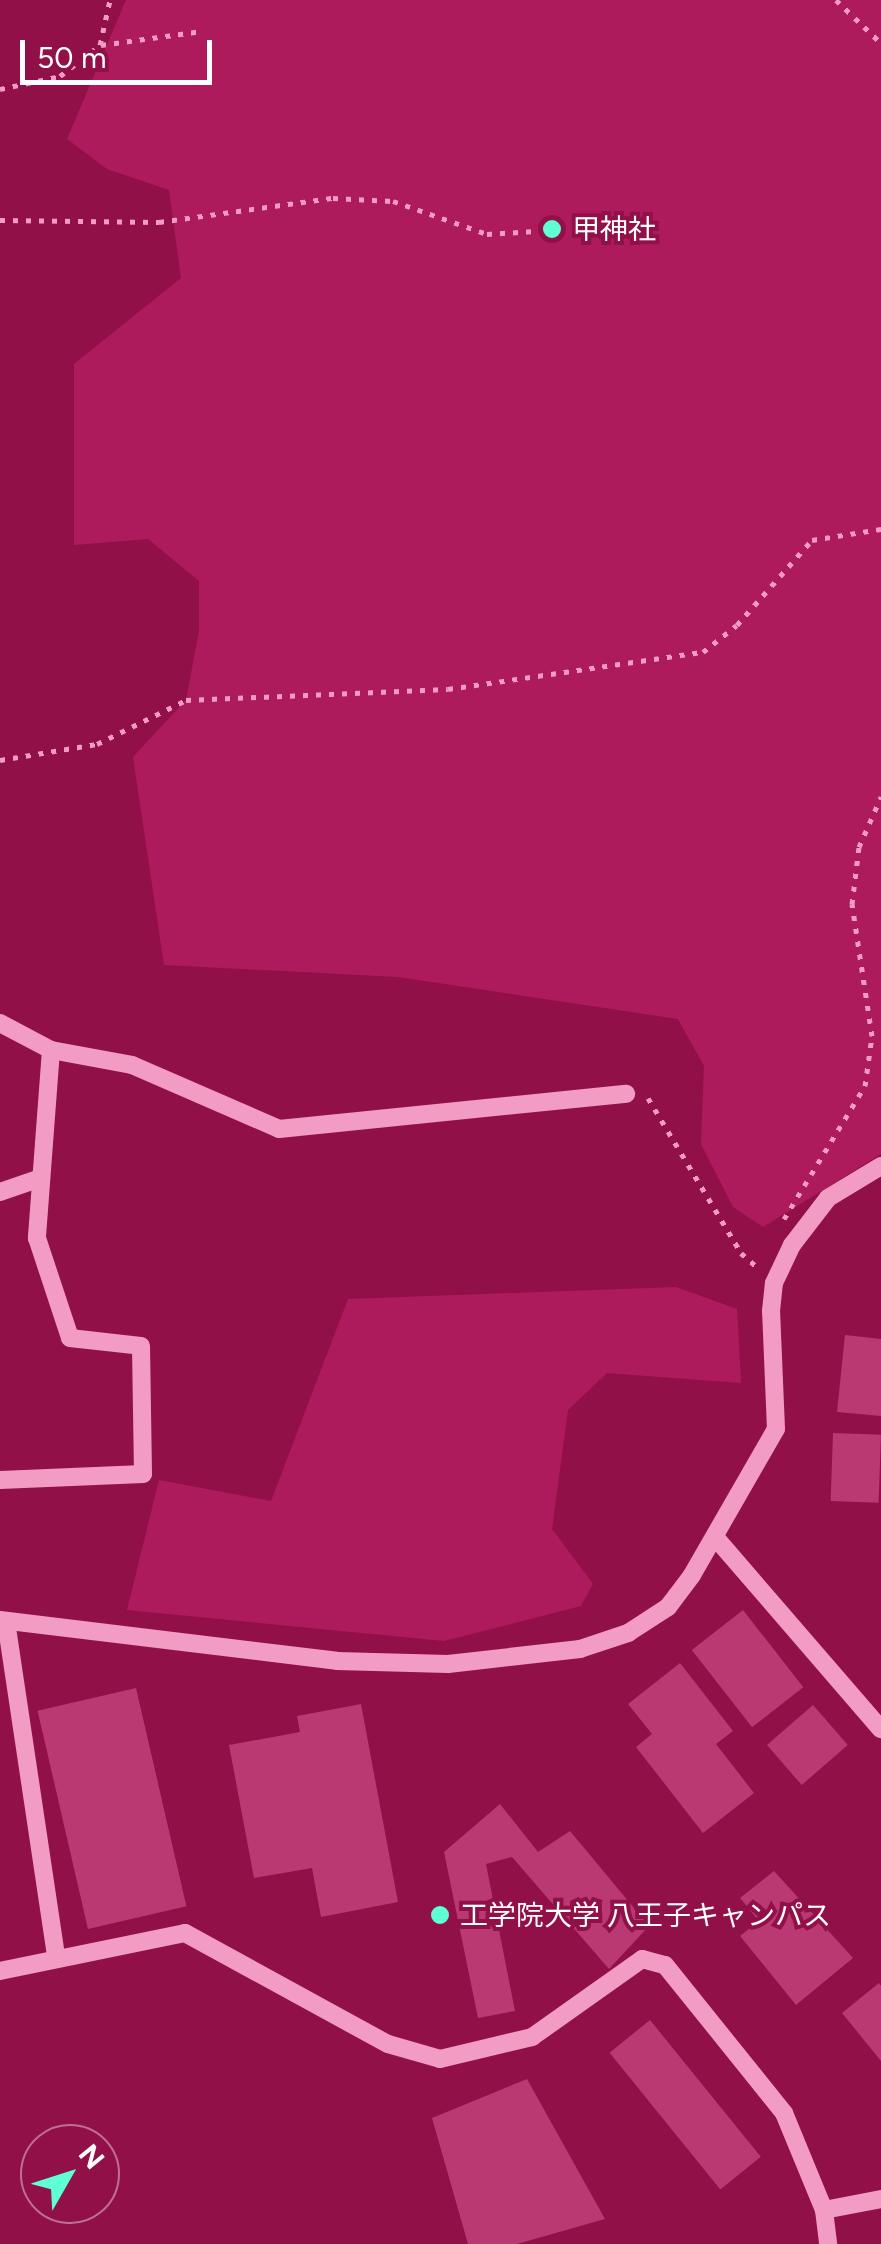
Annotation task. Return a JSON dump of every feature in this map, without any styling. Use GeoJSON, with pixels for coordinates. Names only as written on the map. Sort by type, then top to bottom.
{"type":"FeatureCollection","features":[{"type":"Feature","properties":{"kind":"street"},"geometry":{"type":"LineString","coordinates":[[0,1023],[51,1050],[132,1065],[279,1129],[334,1128],[626,1094]]}},
{"type":"Feature","properties":{"kind":"street"},"geometry":{"type":"LineString","coordinates":[[0,1480],[143,1474],[142,1346],[70,1338],[37,1238],[51,1050]]}},
{"type":"Feature","properties":{"kind":"street"},"geometry":{"type":"LineString","coordinates":[[56,1958],[3,1620],[337,1661],[448,1664],[534,1656],[628,1632],[668,1606],[715,1538],[776,1429],[774,1283],[792,1246],[828,1198],[881,1166]]}},
{"type":"Feature","properties":{"kind":"street"},"geometry":{"type":"LineString","coordinates":[[0,1192],[41,1178]]}},
{"type":"Feature","properties":{"kind":"street"},"geometry":{"type":"LineString","coordinates":[[715,1538],[881,1728]]}},
{"type":"Feature","properties":{"kind":"street"},"geometry":{"type":"LineString","coordinates":[[0,1971],[186,1934],[388,2044],[440,2059],[532,2036],[642,1959],[665,1965],[784,2113],[824,2210],[828,2244]]}},
{"type":"Feature","properties":{"kind":"street"},"geometry":{"type":"LineString","coordinates":[[824,2210],[881,2199]]}},
{"type":"Feature","properties":{"kind":"path"},"geometry":{"type":"LineString","coordinates":[[100,45],[110,0]]}},
{"type":"Feature","properties":{"kind":"path"},"geometry":{"type":"LineString","coordinates":[[836,0],[881,43]]}},
{"type":"Feature","properties":{"kind":"path"},"geometry":{"type":"LineString","coordinates":[[0,89],[60,76],[100,45],[202,31]]}},
{"type":"Feature","properties":{"kind":"path"},"geometry":{"type":"LineString","coordinates":[[0,220],[159,222],[333,198],[392,201],[486,234],[535,232]]}},
{"type":"Feature","properties":{"kind":"path"},"geometry":{"type":"LineString","coordinates":[[0,760],[97,744],[186,700],[448,689],[703,652],[737,625],[812,540],[881,529]]}},
{"type":"Feature","properties":{"kind":"path"},"geometry":{"type":"LineString","coordinates":[[792,1246],[783,1222],[795,1191],[864,1086],[872,1036],[852,904],[859,847],[881,797]]}},
{"type":"Feature","properties":{"kind":"path"},"geometry":{"type":"LineString","coordinates":[[626,1094],[646,1096],[661,1113],[741,1252],[774,1283]]}},
{"type":"Feature","properties":{"kind":"shaded area"},"geometry":{"type":"Polygon","coordinates":[[[126,0],[881,0],[881,1154],[763,1227],[733,1207],[701,1144],[704,1066],[678,1019],[398,977],[164,965],[133,757],[186,700],[199,631],[199,581],[148,539],[74,545],[74,364],[181,278],[169,190],[107,169],[67,139],[126,0]]]}},
{"type":"Feature","properties":{"kind":"shaded area"},"geometry":{"type":"Polygon","coordinates":[[[676,1287],[737,1309],[741,1383],[607,1373],[568,1410],[552,1529],[593,1584],[581,1606],[444,1641],[127,1610],[159,1480],[271,1501],[348,1299],[676,1287]]]}},
{"type":"Feature","properties":{"kind":"building"},"geometry":{"type":"Polygon","coordinates":[[[845,1335],[881,1339],[881,1416],[837,1412],[845,1335]]]}},
{"type":"Feature","properties":{"kind":"building"},"geometry":{"type":"Polygon","coordinates":[[[833,1433],[881,1435],[879,1503],[831,1501],[833,1433]]]}},
{"type":"Feature","properties":{"kind":"building"},"geometry":{"type":"Polygon","coordinates":[[[743,1610],[803,1687],[752,1727],[692,1650],[743,1610]]]}},
{"type":"Feature","properties":{"kind":"building"},"geometry":{"type":"Polygon","coordinates":[[[680,1663],[733,1731],[716,1744],[754,1793],[703,1833],[636,1747],[652,1734],[628,1704],[680,1663]]]}},
{"type":"Feature","properties":{"kind":"building"},"geometry":{"type":"Polygon","coordinates":[[[136,1688],[186,1906],[88,1929],[38,1711],[136,1688]]]}},
{"type":"Feature","properties":{"kind":"building"},"geometry":{"type":"Polygon","coordinates":[[[361,1704],[398,1902],[321,1917],[312,1868],[254,1878],[229,1745],[300,1732],[297,1716],[361,1704]]]}},
{"type":"Feature","properties":{"kind":"building"},"geometry":{"type":"Polygon","coordinates":[[[813,1705],[848,1745],[802,1785],[767,1745],[813,1705]]]}},
{"type":"Feature","properties":{"kind":"building"},"geometry":{"type":"Polygon","coordinates":[[[500,1804],[538,1852],[570,1831],[649,1926],[609,1969],[512,1857],[486,1864],[515,2011],[478,2018],[444,1852],[500,1804]]]}},
{"type":"Feature","properties":{"kind":"building"},"geometry":{"type":"Polygon","coordinates":[[[774,1871],[853,1958],[796,2005],[740,1936],[759,1921],[740,1898],[774,1871]]]}},
{"type":"Feature","properties":{"kind":"building"},"geometry":{"type":"Polygon","coordinates":[[[879,1983],[881,1986],[881,2061],[842,2013],[879,1983]]]}},
{"type":"Feature","properties":{"kind":"building"},"geometry":{"type":"Polygon","coordinates":[[[650,2020],[761,2157],[720,2190],[610,2053],[650,2020]]]}},
{"type":"Feature","properties":{"kind":"building"},"geometry":{"type":"Polygon","coordinates":[[[527,2079],[605,2219],[517,2244],[468,2244],[432,2118],[527,2079]]]}},
{"type":"Feature","properties":{"kind":"place","name":"甲神社"},"geometry":{"type":"Point","coordinates":[552,229]}},
{"type":"Feature","properties":{"kind":"place","name":"工学院大学 八王子キャンパス"},"geometry":{"type":"Point","coordinates":[440,1915]}}]}
